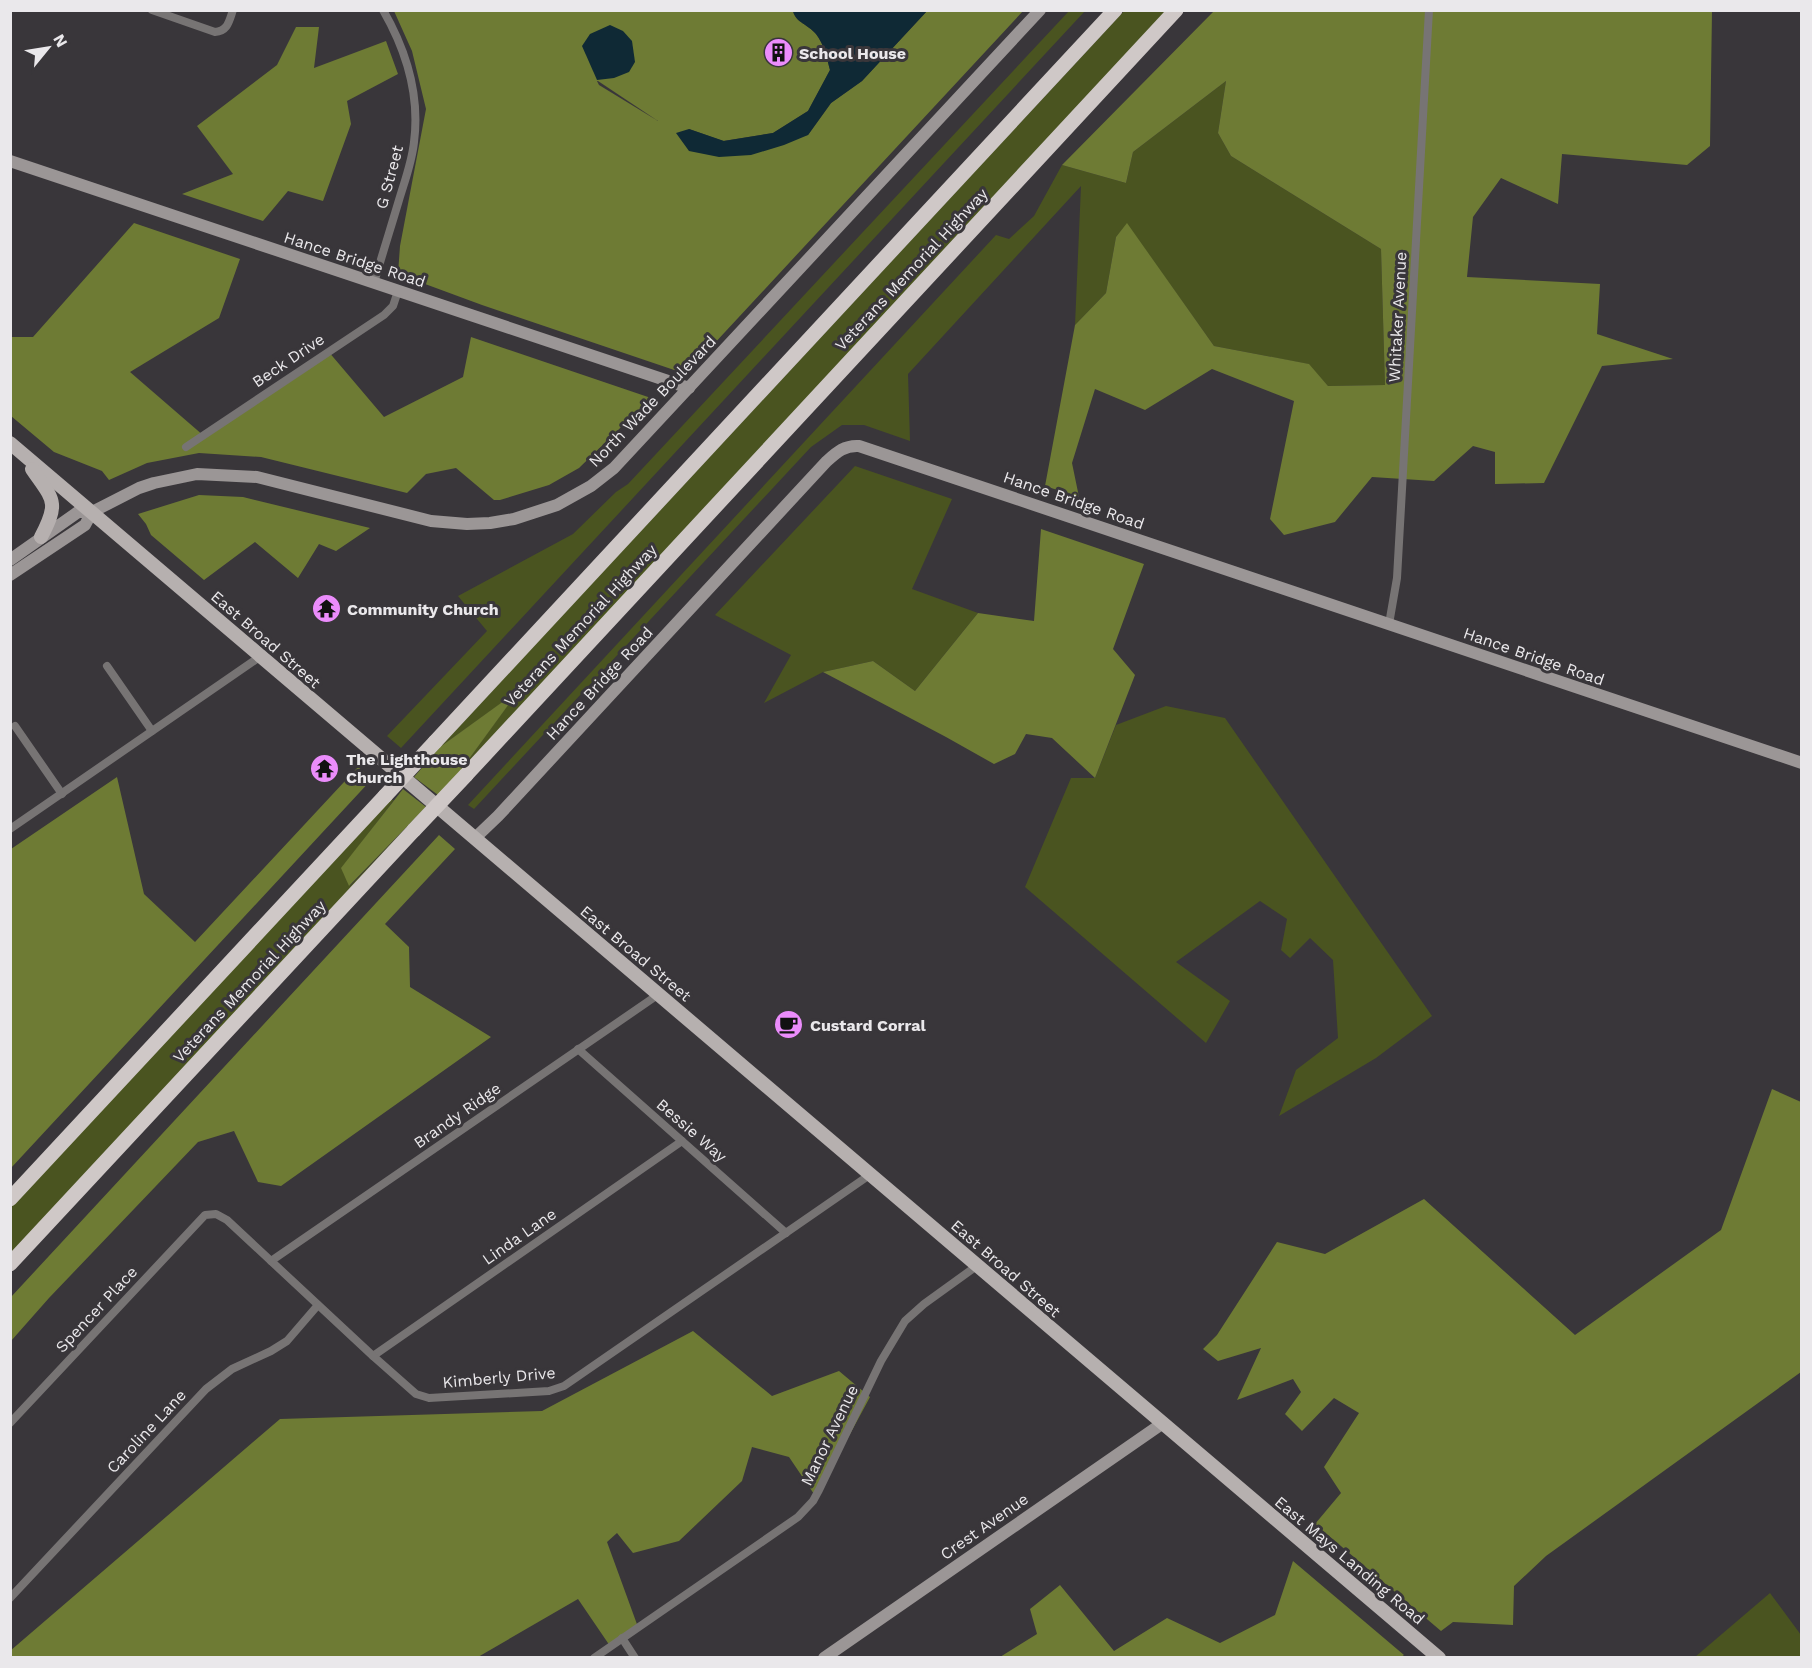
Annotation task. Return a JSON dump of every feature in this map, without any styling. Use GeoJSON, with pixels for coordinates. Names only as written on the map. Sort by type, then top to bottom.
{"type":"FeatureCollection","features":[{"type":"Feature","properties":{"kind":"highway","name":"Veterans Memorial Highway"},"geometry":{"type":"LineString","coordinates":[[10,1199],[1115,10]]}},
{"type":"Feature","properties":{"kind":"highway","name":"Veterans Memorial Highway"},"geometry":{"type":"LineString","coordinates":[[10,1264],[1176,10]]}},
{"type":"Feature","properties":{"kind":"main road","name":"East Broad Street"},"geometry":{"type":"LineString","coordinates":[[16,448],[1240,1488]]}},
{"type":"Feature","properties":{"kind":"main road"},"geometry":{"type":"LineString","coordinates":[[16,448],[45,485],[53,503],[53,512],[41,537]]}},
{"type":"Feature","properties":{"kind":"main road","name":"East Mays Landing Road"},"geometry":{"type":"LineString","coordinates":[[1240,1488],[1439,1658]]}},
{"type":"Feature","properties":{"kind":"street"},"geometry":{"type":"LineString","coordinates":[[152,10],[215,32],[221,32],[226,27],[233,10]]}},
{"type":"Feature","properties":{"kind":"street","name":"G Street"},"geometry":{"type":"LineString","coordinates":[[374,283],[407,177],[415,140],[415,101],[405,55],[383,10]]}},
{"type":"Feature","properties":{"kind":"street","name":"North Wade Boulevard"},"geometry":{"type":"LineString","coordinates":[[10,561],[78,512],[92,512],[147,486],[197,474],[257,477],[408,516],[442,522],[490,523],[514,519],[569,499],[607,474],[666,413],[1040,10]]}},
{"type":"Feature","properties":{"kind":"street","name":"Whitaker Avenue"},"geometry":{"type":"LineString","coordinates":[[1389,624],[1398,566],[1429,10]]}},
{"type":"Feature","properties":{"kind":"street","name":"Hance Bridge Road"},"geometry":{"type":"LineString","coordinates":[[10,162],[689,388]]}},
{"type":"Feature","properties":{"kind":"street","name":"Beck Drive"},"geometry":{"type":"LineString","coordinates":[[186,447],[384,315],[393,306],[398,291]]}},
{"type":"Feature","properties":{"kind":"street","name":"Hance Bridge Road"},"geometry":{"type":"LineString","coordinates":[[475,838],[826,462],[841,449],[850,445],[859,446],[1802,763]]}},
{"type":"Feature","properties":{"kind":"street","name":"North Wade Boulevard"},"geometry":{"type":"LineString","coordinates":[[10,575],[85,525],[92,512]]}},
{"type":"Feature","properties":{"kind":"street"},"geometry":{"type":"LineString","coordinates":[[10,829],[261,656]]}},
{"type":"Feature","properties":{"kind":"street"},"geometry":{"type":"LineString","coordinates":[[107,666],[152,731]]}},
{"type":"Feature","properties":{"kind":"street"},"geometry":{"type":"LineString","coordinates":[[15,726],[62,794]]}},
{"type":"Feature","properties":{"kind":"street","name":"Brandy Ridge"},"geometry":{"type":"LineString","coordinates":[[271,1261],[659,994]]}},
{"type":"Feature","properties":{"kind":"street","name":"Bessie Way"},"geometry":{"type":"LineString","coordinates":[[578,1049],[786,1233]]}},
{"type":"Feature","properties":{"kind":"street","name":"Linda Lane"},"geometry":{"type":"LineString","coordinates":[[373,1356],[682,1141]]}},
{"type":"Feature","properties":{"kind":"street","name":"Kimberly Drive"},"geometry":{"type":"LineString","coordinates":[[205,1215],[216,1214],[227,1220],[416,1394],[429,1398],[549,1390],[564,1386],[871,1174]]}},
{"type":"Feature","properties":{"kind":"street","name":"Spencer Place"},"geometry":{"type":"LineString","coordinates":[[10,1423],[205,1215]]}},
{"type":"Feature","properties":{"kind":"street","name":"Manor Avenue"},"geometry":{"type":"LineString","coordinates":[[594,1658],[807,1508],[819,1490],[882,1361],[905,1321],[924,1304],[978,1265]]}},
{"type":"Feature","properties":{"kind":"street","name":"Caroline Lane"},"geometry":{"type":"LineString","coordinates":[[10,1598],[206,1389],[232,1369],[287,1341],[318,1305]]}},
{"type":"Feature","properties":{"kind":"street","name":"Crest Avenue"},"geometry":{"type":"LineString","coordinates":[[824,1658],[1163,1423]]}},
{"type":"Feature","properties":{"kind":"street"},"geometry":{"type":"LineString","coordinates":[[622,1638],[635,1658]]}},
{"type":"Feature","properties":{"kind":"green space"},"geometry":{"type":"Polygon","coordinates":[[[394,11],[793,11],[797,18],[819,38],[830,70],[808,111],[773,133],[723,141],[689,129],[690,151],[808,135],[831,103],[862,81],[927,11],[1023,11],[686,374],[398,274],[400,246],[426,109],[412,51],[394,11]],[[598,81],[599,85],[658,121],[598,81]]]}},
{"type":"Feature","properties":{"kind":"green space"},"geometry":{"type":"Polygon","coordinates":[[[1069,11],[1085,11],[401,748],[387,736],[487,631],[458,596],[573,534],[616,492],[628,484],[1069,11]]]}},
{"type":"Feature","properties":{"kind":"green space"},"geometry":{"type":"Polygon","coordinates":[[[1124,11],[1166,11],[461,770],[517,692],[440,747],[1124,11]]]}},
{"type":"Feature","properties":{"kind":"green space"},"geometry":{"type":"Polygon","coordinates":[[[1214,11],[1712,11],[1710,146],[1687,165],[1562,154],[1558,204],[1501,178],[1473,217],[1467,277],[1600,284],[1597,334],[1673,359],[1602,366],[1544,483],[1495,484],[1495,452],[1473,446],[1434,481],[1372,477],[1335,522],[1284,535],[1270,519],[1294,401],[1212,369],[1145,410],[1095,389],[1072,463],[1079,497],[1045,486],[1075,325],[1106,293],[1116,237],[1127,223],[1214,346],[1309,364],[1328,386],[1385,385],[1381,249],[1231,156],[1218,133],[1226,81],[1133,152],[1126,183],[1062,165],[1214,11]]]}},
{"type":"Feature","properties":{"kind":"green space"},"geometry":{"type":"Polygon","coordinates":[[[296,27],[319,27],[314,68],[386,41],[398,74],[347,101],[351,124],[323,201],[288,191],[263,221],[182,194],[233,174],[197,126],[277,65],[296,27]]]}},
{"type":"Feature","properties":{"kind":"green space"},"geometry":{"type":"Polygon","coordinates":[[[1226,81],[1218,133],[1231,156],[1381,249],[1385,385],[1328,386],[1308,364],[1214,346],[1127,224],[1116,237],[1106,293],[1075,325],[1081,186],[908,374],[910,441],[864,425],[842,425],[811,447],[474,809],[468,805],[996,235],[1009,239],[1034,216],[1062,165],[1126,183],[1133,152],[1226,81]]]}},
{"type":"Feature","properties":{"kind":"green space"},"geometry":{"type":"Polygon","coordinates":[[[134,223],[240,259],[219,318],[130,372],[204,436],[328,351],[384,417],[463,377],[471,337],[651,398],[579,468],[549,485],[500,500],[494,500],[456,468],[426,474],[407,493],[261,457],[199,453],[147,463],[109,480],[102,471],[54,452],[11,416],[11,337],[33,337],[134,223]]]}},
{"type":"Feature","properties":{"kind":"green space"},"geometry":{"type":"Polygon","coordinates":[[[855,466],[952,499],[912,589],[978,613],[915,691],[873,661],[823,672],[764,703],[791,655],[715,615],[855,466]]]}},
{"type":"Feature","properties":{"kind":"green space"},"geometry":{"type":"Polygon","coordinates":[[[199,495],[243,497],[370,528],[336,551],[319,544],[298,578],[255,542],[204,580],[151,535],[138,514],[199,495]]]}},
{"type":"Feature","properties":{"kind":"green space"},"geometry":{"type":"Polygon","coordinates":[[[1041,529],[1144,564],[1113,649],[1135,675],[1095,778],[1052,738],[1026,734],[1015,754],[994,764],[823,672],[873,661],[915,691],[978,613],[1034,621],[1041,529]]]}},
{"type":"Feature","properties":{"kind":"green space"},"geometry":{"type":"Polygon","coordinates":[[[519,690],[461,770],[438,795],[414,777],[440,747],[519,690]]]}},
{"type":"Feature","properties":{"kind":"green space"},"geometry":{"type":"Polygon","coordinates":[[[1166,706],[1225,718],[1432,1016],[1376,1058],[1279,1116],[1296,1070],[1338,1038],[1333,960],[1310,938],[1290,958],[1281,950],[1287,919],[1260,901],[1176,962],[1230,1001],[1206,1043],[1025,887],[1071,778],[1095,778],[1116,725],[1166,706]]]}},
{"type":"Feature","properties":{"kind":"green space"},"geometry":{"type":"Polygon","coordinates":[[[358,767],[372,779],[11,1168],[11,849],[117,777],[144,894],[195,942],[358,767]]]}},
{"type":"Feature","properties":{"kind":"green space"},"geometry":{"type":"Polygon","coordinates":[[[403,789],[426,807],[349,886],[341,868],[403,789]]]}},
{"type":"Feature","properties":{"kind":"green space"},"geometry":{"type":"Polygon","coordinates":[[[388,800],[394,800],[342,868],[350,886],[409,825],[11,1258],[10,1207],[388,800]]]}},
{"type":"Feature","properties":{"kind":"green space"},"geometry":{"type":"Polygon","coordinates":[[[439,835],[455,849],[385,924],[409,947],[410,987],[491,1037],[281,1186],[258,1182],[234,1131],[198,1142],[11,1341],[11,1297],[439,835]]]}},
{"type":"Feature","properties":{"kind":"green space"},"geometry":{"type":"Polygon","coordinates":[[[1772,1089],[1801,1102],[1801,1372],[1546,1556],[1514,1586],[1513,1625],[1453,1622],[1441,1631],[1315,1524],[1341,1493],[1324,1467],[1359,1413],[1334,1398],[1302,1431],[1285,1414],[1301,1392],[1293,1379],[1237,1400],[1261,1348],[1218,1361],[1203,1349],[1217,1335],[1277,1242],[1325,1254],[1424,1199],[1575,1335],[1721,1230],[1772,1089]]]}},
{"type":"Feature","properties":{"kind":"green space"},"geometry":{"type":"Polygon","coordinates":[[[693,1331],[772,1396],[839,1371],[870,1397],[816,1497],[789,1457],[752,1447],[742,1481],[679,1541],[633,1553],[617,1533],[607,1542],[638,1627],[610,1646],[578,1599],[478,1657],[11,1658],[10,1651],[280,1419],[542,1411],[693,1331]]]}},
{"type":"Feature","properties":{"kind":"green space"},"geometry":{"type":"Polygon","coordinates":[[[1293,1561],[1404,1655],[1400,1658],[1000,1657],[1037,1634],[1030,1609],[1060,1585],[1114,1651],[1167,1618],[1220,1643],[1275,1615],[1293,1561]]]}},
{"type":"Feature","properties":{"kind":"green space"},"geometry":{"type":"Polygon","coordinates":[[[1770,1593],[1801,1635],[1801,1657],[1695,1657],[1770,1593]]]}},
{"type":"Feature","properties":{"kind":"water"},"geometry":{"type":"Polygon","coordinates":[[[793,11],[927,11],[862,81],[831,103],[808,135],[751,155],[719,157],[689,151],[676,133],[689,129],[724,141],[773,133],[808,111],[830,70],[819,38],[797,18],[793,11]]]}},
{"type":"Feature","properties":{"kind":"water"},"geometry":{"type":"Polygon","coordinates":[[[610,25],[623,31],[632,41],[635,62],[629,72],[614,78],[597,80],[582,46],[590,34],[610,25]]]}},
{"type":"Feature","properties":{"kind":"place","name":"School House"},"geometry":{"type":"Point","coordinates":[778,53]}},
{"type":"Feature","properties":{"kind":"place","name":"Community Church"},"geometry":{"type":"Point","coordinates":[326,609]}},
{"type":"Feature","properties":{"kind":"place","name":"The Lighthouse Church"},"geometry":{"type":"Point","coordinates":[325,768]}},
{"type":"Feature","properties":{"kind":"place","name":"Custard Corral"},"geometry":{"type":"Point","coordinates":[789,1025]}}]}
